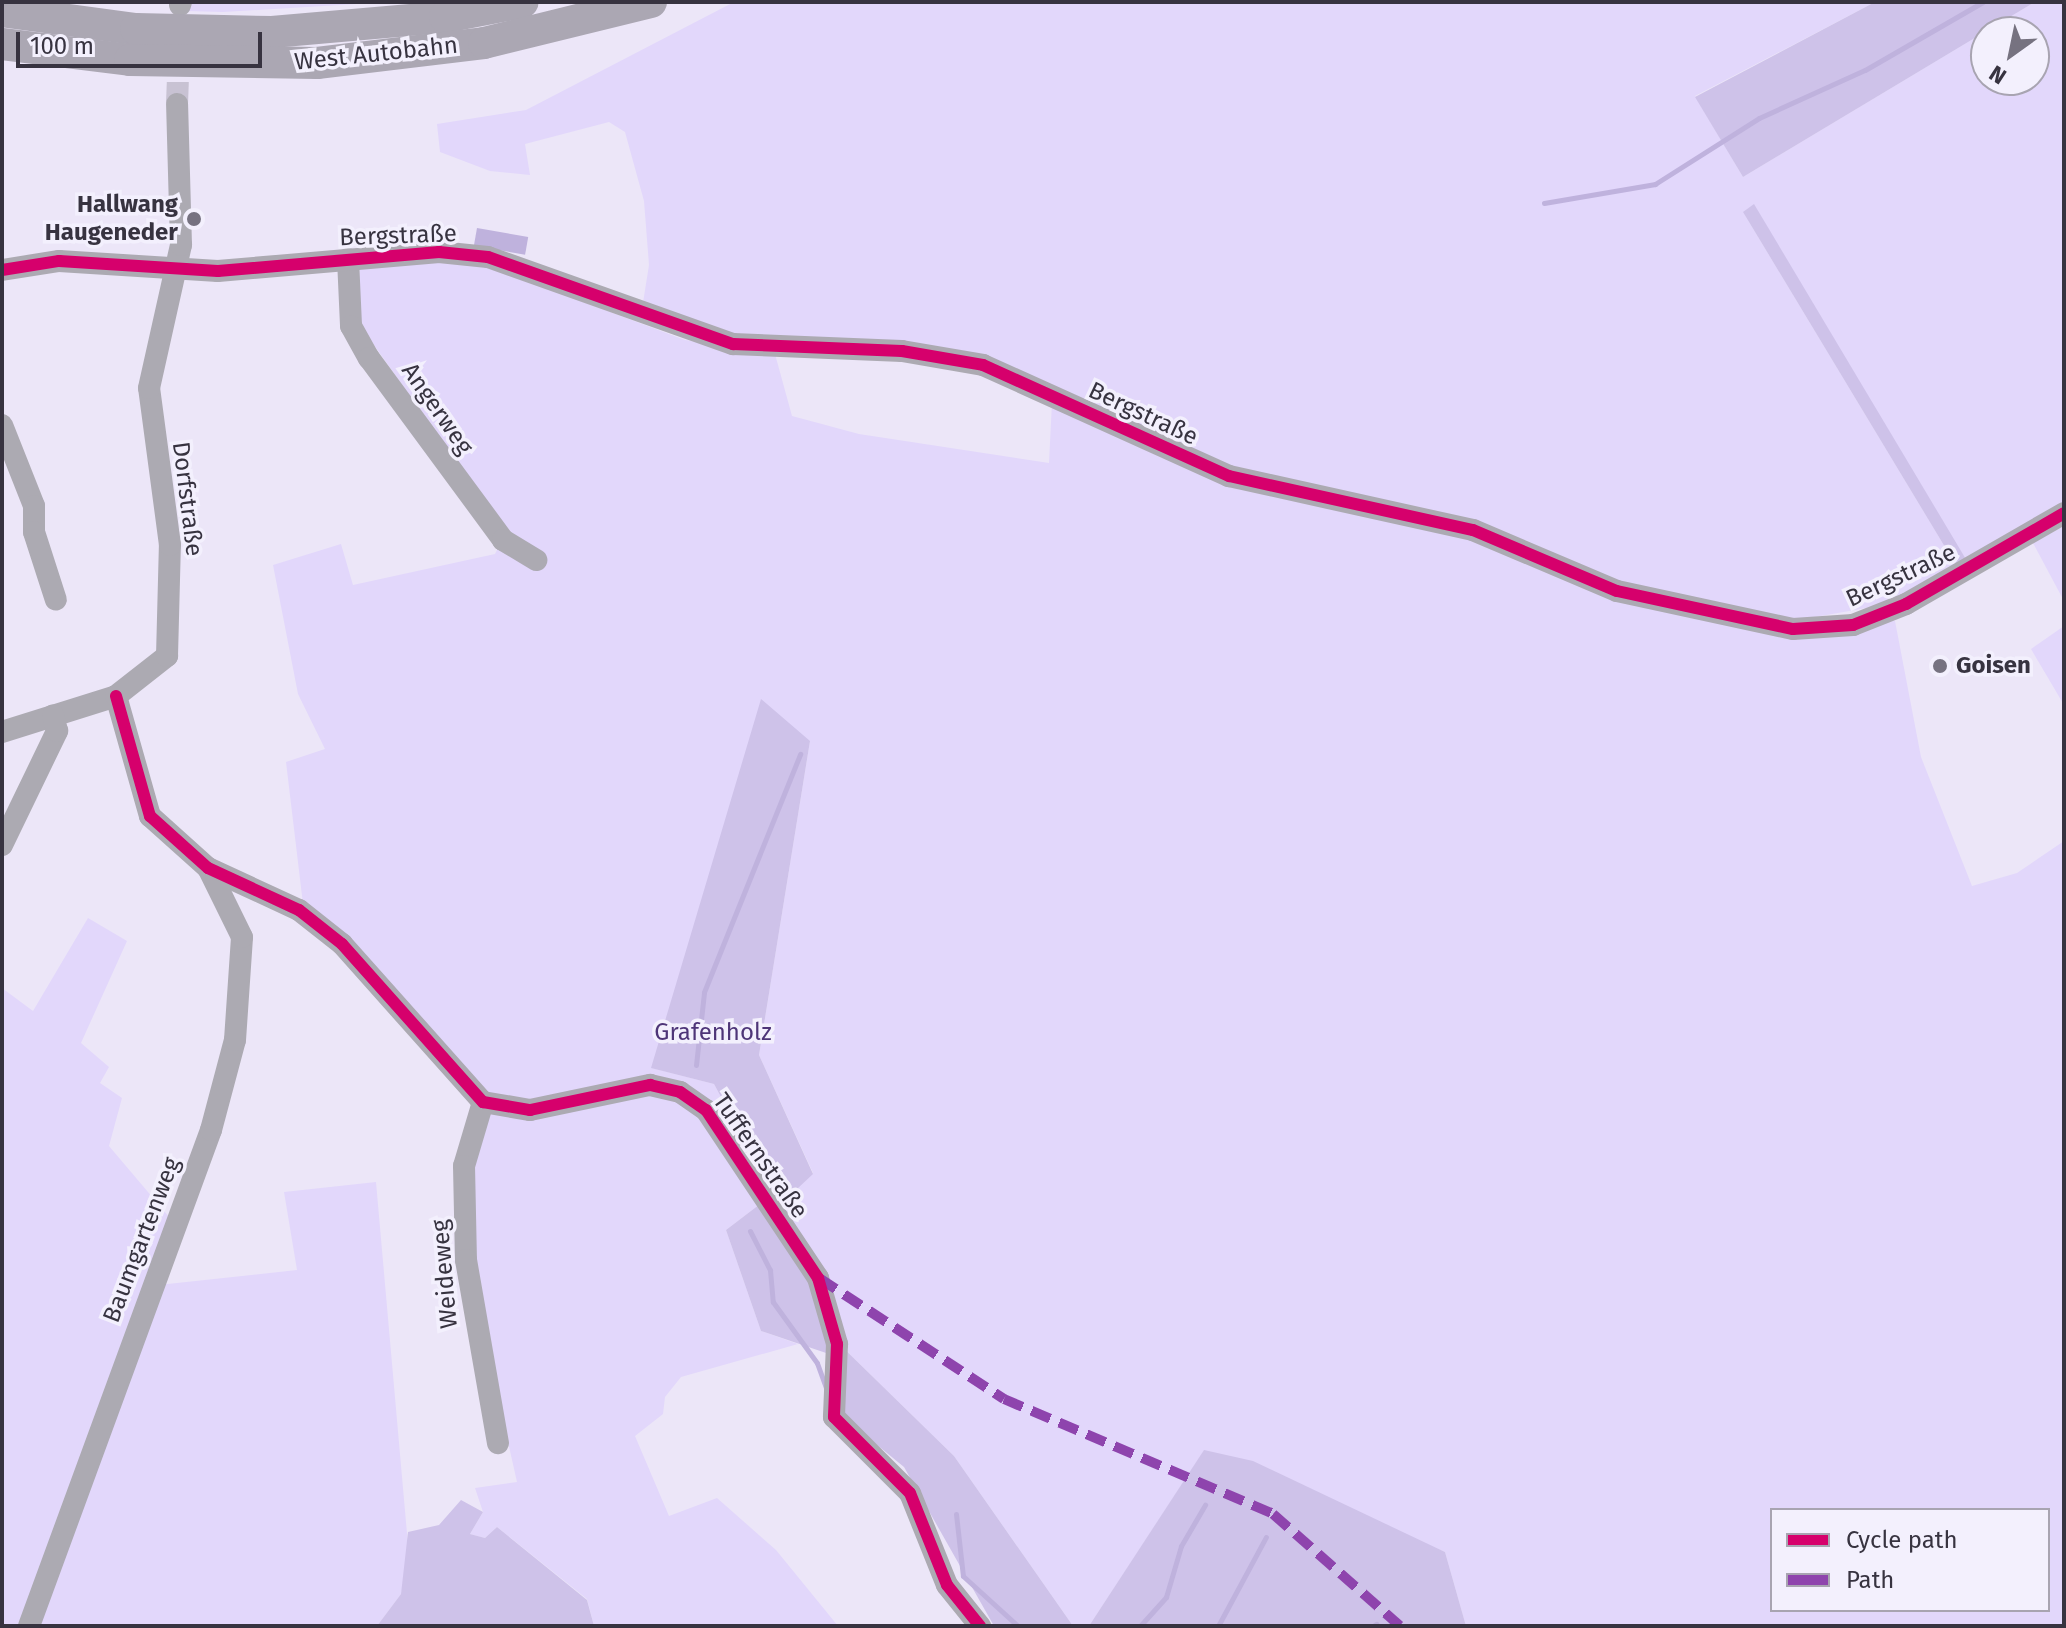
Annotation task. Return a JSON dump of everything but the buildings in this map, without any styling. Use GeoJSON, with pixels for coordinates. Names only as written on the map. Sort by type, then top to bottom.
{"type":"FeatureCollection","features":[{"type":"Feature","properties":{"kind":"highway","name":"West Autobahn"},"geometry":{"type":"LineString","coordinates":[[2,11],[136,29],[272,32],[445,17],[523,2]]}},
{"type":"Feature","properties":{"kind":"highway","name":"West Autobahn"},"geometry":{"type":"LineString","coordinates":[[2,44],[130,60],[317,63],[484,43],[651,2]]}},
{"type":"Feature","properties":{"kind":"street","name":"Dorfstraße"},"geometry":{"type":"LineString","coordinates":[[2,732],[116,696],[153,674],[170,644],[170,545],[149,388],[177,268],[177,104]]}},
{"type":"Feature","properties":{"kind":"street","name":"Bergstraße"},"geometry":{"type":"LineString","coordinates":[[2,270],[59,261],[177,268],[439,252],[488,257],[733,344],[902,351],[983,365],[1229,476],[1459,526],[1617,591],[1793,629],[1853,625],[1906,604],[2064,513]]}},
{"type":"Feature","properties":{"kind":"street","name":"Angerweg"},"geometry":{"type":"LineString","coordinates":[[348,259],[351,326],[369,358],[503,540],[536,560]]}},
{"type":"Feature","properties":{"kind":"street"},"geometry":{"type":"LineString","coordinates":[[2,425],[34,506],[34,532],[56,600]]}},
{"type":"Feature","properties":{"kind":"street"},"geometry":{"type":"LineString","coordinates":[[116,696],[150,816],[208,868],[299,910],[342,944],[483,1102]]}},
{"type":"Feature","properties":{"kind":"street"},"geometry":{"type":"LineString","coordinates":[[2,845],[57,731],[53,715]]}},
{"type":"Feature","properties":{"kind":"street","name":"Baumgartenweg"},"geometry":{"type":"LineString","coordinates":[[29,1626],[211,1130],[235,1040],[242,937],[208,868]]}},
{"type":"Feature","properties":{"kind":"street","name":"Tuffernstraße"},"geometry":{"type":"LineString","coordinates":[[483,1102],[530,1110],[650,1085],[680,1092],[706,1110],[818,1278],[837,1344],[834,1417],[910,1493],[947,1585],[980,1626]]}},
{"type":"Feature","properties":{"kind":"street","name":"Weideweg"},"geometry":{"type":"LineString","coordinates":[[483,1102],[464,1166],[466,1260],[498,1443]]}},
{"type":"Feature","properties":{"kind":"shaded area"},"geometry":{"type":"Polygon","coordinates":[[[189,2],[389,2],[223,12],[187,11],[189,2]]]}},
{"type":"Feature","properties":{"kind":"shaded area"},"geometry":{"type":"Polygon","coordinates":[[[734,2],[1875,2],[1695,96],[1743,177],[1970,41],[1970,96],[2050,96],[2050,16],[2012,16],[2035,2],[2064,2],[2064,509],[1967,561],[1743,212],[1957,567],[1889,604],[1798,620],[1609,581],[1454,515],[1250,475],[1033,376],[743,338],[642,309],[649,265],[644,201],[625,132],[609,122],[525,144],[530,175],[490,171],[440,152],[437,124],[526,110],[734,2]]]}},
{"type":"Feature","properties":{"kind":"shaded area"},"geometry":{"type":"Polygon","coordinates":[[[477,228],[528,237],[525,255],[474,246],[477,228]]]}},
{"type":"Feature","properties":{"kind":"shaded area"},"geometry":{"type":"Polygon","coordinates":[[[445,261],[479,263],[685,340],[775,354],[792,416],[859,434],[1049,463],[1052,402],[1162,458],[1403,516],[1767,630],[1895,621],[1921,757],[1972,886],[2017,873],[2064,841],[2064,1626],[1466,1626],[1445,1552],[1204,1451],[1089,1626],[1073,1626],[954,1456],[830,1335],[781,1203],[813,1173],[759,1055],[810,741],[652,1068],[714,1084],[773,1194],[726,1230],[761,1331],[798,1344],[681,1377],[665,1397],[663,1414],[635,1436],[669,1516],[717,1498],[776,1550],[838,1626],[594,1626],[587,1599],[497,1527],[485,1538],[470,1534],[483,1512],[475,1488],[517,1482],[474,1291],[470,1174],[486,1113],[303,904],[286,762],[325,749],[298,694],[273,565],[341,544],[353,585],[495,554],[506,532],[357,321],[360,265],[445,261]]]}},
{"type":"Feature","properties":{"kind":"shaded area"},"geometry":{"type":"Polygon","coordinates":[[[2064,526],[2064,601],[2033,543],[2064,526]]]}},
{"type":"Feature","properties":{"kind":"shaded area"},"geometry":{"type":"Polygon","coordinates":[[[2064,626],[2064,705],[2031,649],[2064,626]]]}},
{"type":"Feature","properties":{"kind":"shaded area"},"geometry":{"type":"Polygon","coordinates":[[[88,918],[127,941],[81,1043],[109,1067],[100,1083],[122,1098],[109,1146],[170,1218],[149,1286],[297,1270],[284,1192],[376,1182],[409,1556],[401,1594],[377,1626],[2,1626],[2,988],[33,1011],[88,918]]]}},
{"type":"Feature","properties":{"kind":"green space"},"geometry":{"type":"Polygon","coordinates":[[[1875,2],[2035,2],[2012,16],[1970,16],[1970,41],[1743,177],[1695,97],[1875,2]]]}},
{"type":"Feature","properties":{"kind":"green space"},"geometry":{"type":"Polygon","coordinates":[[[1754,204],[1967,561],[1957,567],[1743,212],[1754,204]]]}},
{"type":"Feature","properties":{"kind":"green space","name":"Grafenholz"},"geometry":{"type":"Polygon","coordinates":[[[761,699],[810,741],[759,1055],[813,1174],[781,1204],[830,1335],[954,1456],[1073,1626],[994,1626],[904,1467],[843,1417],[832,1355],[761,1331],[726,1230],[773,1194],[714,1084],[651,1068],[761,699]]]}},
{"type":"Feature","properties":{"kind":"green space"},"geometry":{"type":"Polygon","coordinates":[[[1204,1450],[1253,1461],[1445,1552],[1466,1626],[1089,1626],[1204,1450]]]}},
{"type":"Feature","properties":{"kind":"green space"},"geometry":{"type":"Polygon","coordinates":[[[461,1500],[483,1512],[470,1534],[485,1538],[497,1527],[587,1600],[594,1626],[377,1626],[401,1594],[408,1532],[439,1525],[461,1500]]]}},
{"type":"Feature","properties":{"kind":"waterway"},"geometry":{"type":"LineString","coordinates":[[1544,203],[1655,184],[1759,118],[1865,70],[1983,2]]}},
{"type":"Feature","properties":{"kind":"waterway"},"geometry":{"type":"LineString","coordinates":[[696,1065],[704,992],[800,754]]}},
{"type":"Feature","properties":{"kind":"waterway"},"geometry":{"type":"LineString","coordinates":[[750,1231],[770,1270],[773,1302],[817,1363],[826,1388]]}},
{"type":"Feature","properties":{"kind":"waterway"},"geometry":{"type":"LineString","coordinates":[[1140,1626],[1166,1597],[1181,1546],[1205,1505]]}},
{"type":"Feature","properties":{"kind":"waterway"},"geometry":{"type":"LineString","coordinates":[[956,1514],[963,1576],[1018,1626]]}},
{"type":"Feature","properties":{"kind":"waterway"},"geometry":{"type":"LineString","coordinates":[[1218,1626],[1266,1537]]}},
{"type":"Feature","properties":{"kind":"tunnel"},"geometry":{"type":"LineString","coordinates":[[177,104],[179,50]]}},
{"type":"Feature","properties":{"kind":"marked path"},"geometry":{"type":"LineString","coordinates":[[819,1278],[1004,1399],[1273,1514],[1400,1626]]}},
{"type":"Feature","properties":{"kind":"cycle path"},"geometry":{"type":"LineString","coordinates":[[2,270],[59,261],[218,271],[439,252],[488,257],[733,344],[902,351],[983,365],[1229,476],[1473,530],[1617,591],[1793,629],[1853,625],[1906,604],[2064,513]]}},
{"type":"Feature","properties":{"kind":"cycle path"},"geometry":{"type":"LineString","coordinates":[[116,696],[150,816],[208,868],[299,910],[342,944],[483,1102],[530,1110],[650,1085],[680,1092],[706,1110],[818,1278],[837,1344],[834,1417],[910,1493],[947,1585],[980,1626]]}},
{"type":"Feature","properties":{"kind":"place","name":"Hallwang Haugeneder"},"geometry":{"type":"Point","coordinates":[194,219]}},
{"type":"Feature","properties":{"kind":"place","name":"Goisen"},"geometry":{"type":"Point","coordinates":[1940,666]}}]}
